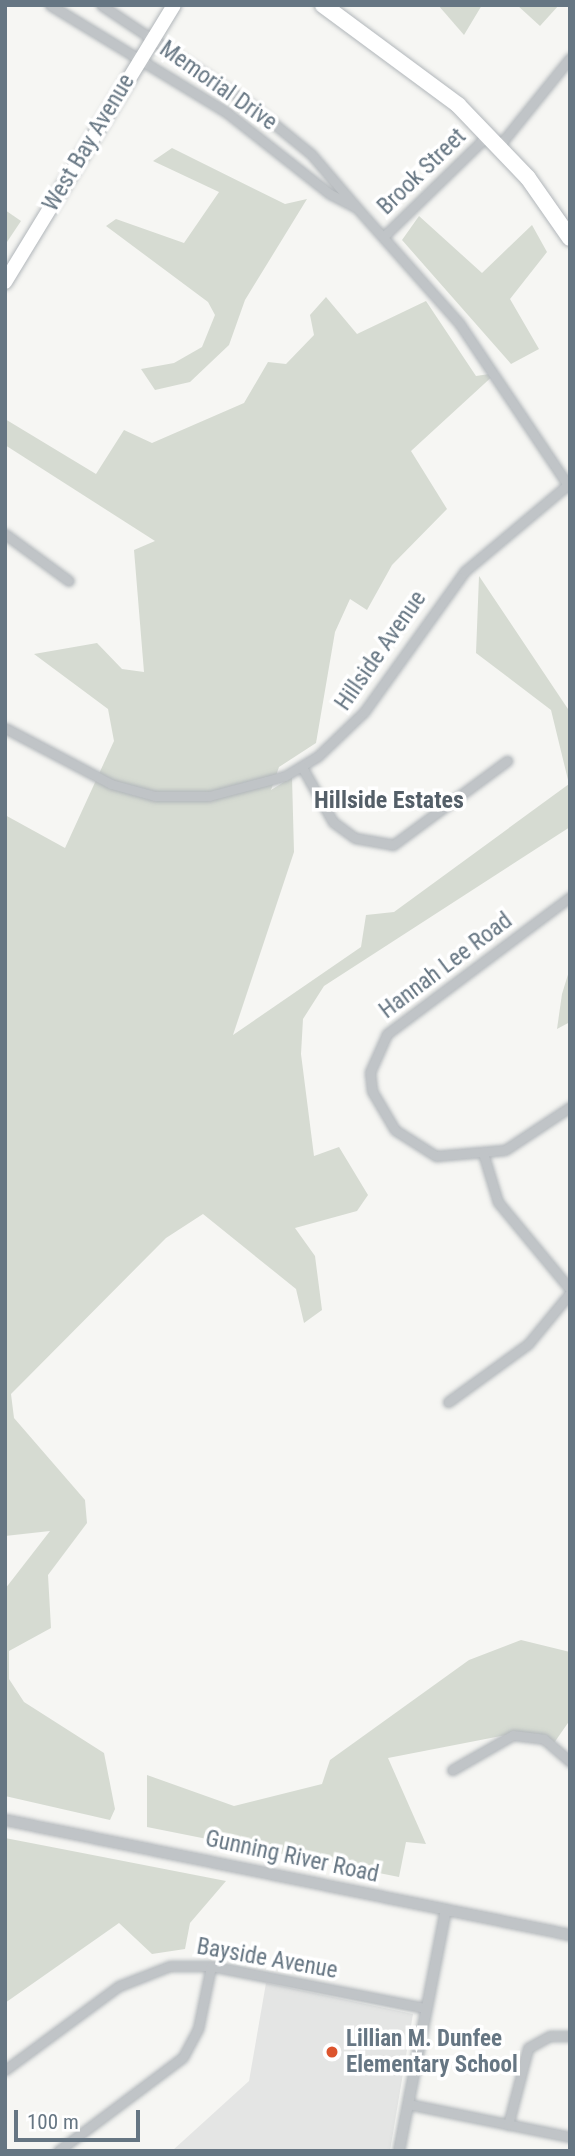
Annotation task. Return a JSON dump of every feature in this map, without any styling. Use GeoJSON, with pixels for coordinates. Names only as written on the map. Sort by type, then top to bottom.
{"type":"FeatureCollection","features":[{"type":"Feature","properties":{"kind":"highway"},"geometry":{"type":"LineString","coordinates":[[323,5],[427,77],[494,140],[570,238]]}},
{"type":"Feature","properties":{"kind":"main road","name":"West Bay Avenue"},"geometry":{"type":"LineString","coordinates":[[5,282],[141,55],[174,5]]}},
{"type":"Feature","properties":{"kind":"street","name":"Memorial Drive"},"geometry":{"type":"LineString","coordinates":[[50,5],[141,55],[226,111],[317,184],[357,208]]}},
{"type":"Feature","properties":{"kind":"street","name":"Memorial Drive"},"geometry":{"type":"LineString","coordinates":[[101,5],[153,37],[251,105],[328,170],[357,208],[459,323],[569,485]]}},
{"type":"Feature","properties":{"kind":"street","name":"Brook Street"},"geometry":{"type":"LineString","coordinates":[[383,237],[494,140],[570,58]]}},
{"type":"Feature","properties":{"kind":"street"},"geometry":{"type":"LineString","coordinates":[[317,184],[328,170]]}},
{"type":"Feature","properties":{"kind":"street","name":"Hillside Avenue"},"geometry":{"type":"LineString","coordinates":[[5,728],[111,784],[155,796],[227,793],[302,767],[364,712],[465,571],[569,485]]}},
{"type":"Feature","properties":{"kind":"street"},"geometry":{"type":"LineString","coordinates":[[5,534],[69,581]]}},
{"type":"Feature","properties":{"kind":"street"},"geometry":{"type":"LineString","coordinates":[[302,767],[333,822],[355,838],[393,845],[507,761]]}},
{"type":"Feature","properties":{"kind":"street","name":"Hannah Lee Road"},"geometry":{"type":"LineString","coordinates":[[570,897],[387,1034],[373,1054],[372,1091],[407,1143],[436,1156],[483,1153],[522,1143],[570,1107]]}},
{"type":"Feature","properties":{"kind":"street"},"geometry":{"type":"LineString","coordinates":[[448,1402],[528,1344],[570,1291],[498,1202],[483,1153]]}},
{"type":"Feature","properties":{"kind":"street"},"geometry":{"type":"LineString","coordinates":[[452,1770],[513,1735],[544,1739],[570,1762]]}},
{"type":"Feature","properties":{"kind":"street","name":"Gunning River Road"},"geometry":{"type":"LineString","coordinates":[[5,1820],[570,1935]]}},
{"type":"Feature","properties":{"kind":"street"},"geometry":{"type":"LineString","coordinates":[[399,2151],[446,1910]]}},
{"type":"Feature","properties":{"kind":"street","name":"Bayside Avenue"},"geometry":{"type":"LineString","coordinates":[[5,2070],[131,1979],[170,1966],[211,1966],[426,2008]]}},
{"type":"Feature","properties":{"kind":"street"},"geometry":{"type":"LineString","coordinates":[[58,2151],[183,2057],[198,2029],[211,1966]]}},
{"type":"Feature","properties":{"kind":"street"},"geometry":{"type":"LineString","coordinates":[[508,2124],[528,2048],[550,2036],[570,2036]]}},
{"type":"Feature","properties":{"kind":"street"},"geometry":{"type":"LineString","coordinates":[[408,2104],[570,2137]]}},
{"type":"Feature","properties":{"kind":"shaded area"},"geometry":{"type":"Polygon","coordinates":[[[438,5],[482,5],[464,35],[438,5]]]}},
{"type":"Feature","properties":{"kind":"shaded area"},"geometry":{"type":"Polygon","coordinates":[[[517,5],[559,5],[540,26],[517,5]]]}},
{"type":"Feature","properties":{"kind":"shaded area"},"geometry":{"type":"Polygon","coordinates":[[[172,148],[285,204],[307,199],[245,300],[229,345],[190,382],[155,390],[141,369],[174,363],[202,347],[215,315],[208,302],[106,226],[116,219],[184,243],[219,192],[153,161],[172,148]]]}},
{"type":"Feature","properties":{"kind":"shaded area"},"geometry":{"type":"Polygon","coordinates":[[[5,210],[21,221],[5,245],[5,210]]]}},
{"type":"Feature","properties":{"kind":"shaded area"},"geometry":{"type":"Polygon","coordinates":[[[419,216],[482,273],[532,225],[547,252],[510,299],[539,349],[511,364],[402,240],[419,216]]]}},
{"type":"Feature","properties":{"kind":"shaded area"},"geometry":{"type":"Polygon","coordinates":[[[326,297],[357,334],[426,301],[476,376],[496,373],[411,451],[447,509],[392,565],[367,610],[350,599],[335,632],[316,743],[279,767],[271,790],[292,777],[294,852],[233,1035],[361,947],[366,915],[394,912],[569,784],[551,710],[476,653],[479,576],[570,712],[570,827],[324,986],[303,1019],[301,1054],[314,1156],[339,1147],[368,1195],[357,1211],[295,1228],[315,1256],[322,1310],[304,1323],[296,1289],[203,1214],[166,1238],[11,1394],[14,1418],[85,1500],[87,1523],[48,1575],[51,1628],[9,1651],[9,1679],[24,1702],[104,1753],[115,1809],[110,1820],[5,1796],[5,1589],[50,1531],[5,1536],[5,815],[65,848],[114,741],[108,709],[34,654],[97,643],[122,669],[144,672],[134,550],[155,541],[5,445],[5,419],[96,474],[124,430],[152,443],[244,403],[268,362],[286,364],[314,335],[310,315],[326,297]]]}},
{"type":"Feature","properties":{"kind":"shaded area"},"geometry":{"type":"Polygon","coordinates":[[[570,968],[570,1022],[557,1029],[562,994],[570,968]]]}},
{"type":"Feature","properties":{"kind":"shaded area"},"geometry":{"type":"Polygon","coordinates":[[[521,1640],[570,1652],[570,1720],[554,1743],[516,1733],[388,1758],[426,1844],[406,1842],[399,1877],[147,1827],[147,1775],[234,1806],[322,1784],[330,1760],[469,1660],[521,1640]]]}},
{"type":"Feature","properties":{"kind":"shaded area"},"geometry":{"type":"Polygon","coordinates":[[[5,1838],[226,1881],[190,1923],[185,1949],[152,1954],[119,1923],[5,2003],[5,1838]]]}},
{"type":"Feature","properties":{"kind":"shaded area","name":"Lillian M. Dunfee Elementary School"},"geometry":{"type":"Polygon","coordinates":[[[266,1983],[413,2014],[390,2151],[173,2150],[249,2081],[266,1983]]]}},
{"type":"Feature","properties":{"kind":"place","name":"Lillian M. Dunfee Elementary School"},"geometry":{"type":"Point","coordinates":[332,2052]}},
{"type":"Feature","properties":{"kind":"district","name":"Hillside Estates"},"geometry":{"type":"Point","coordinates":[389,801]}}]}
